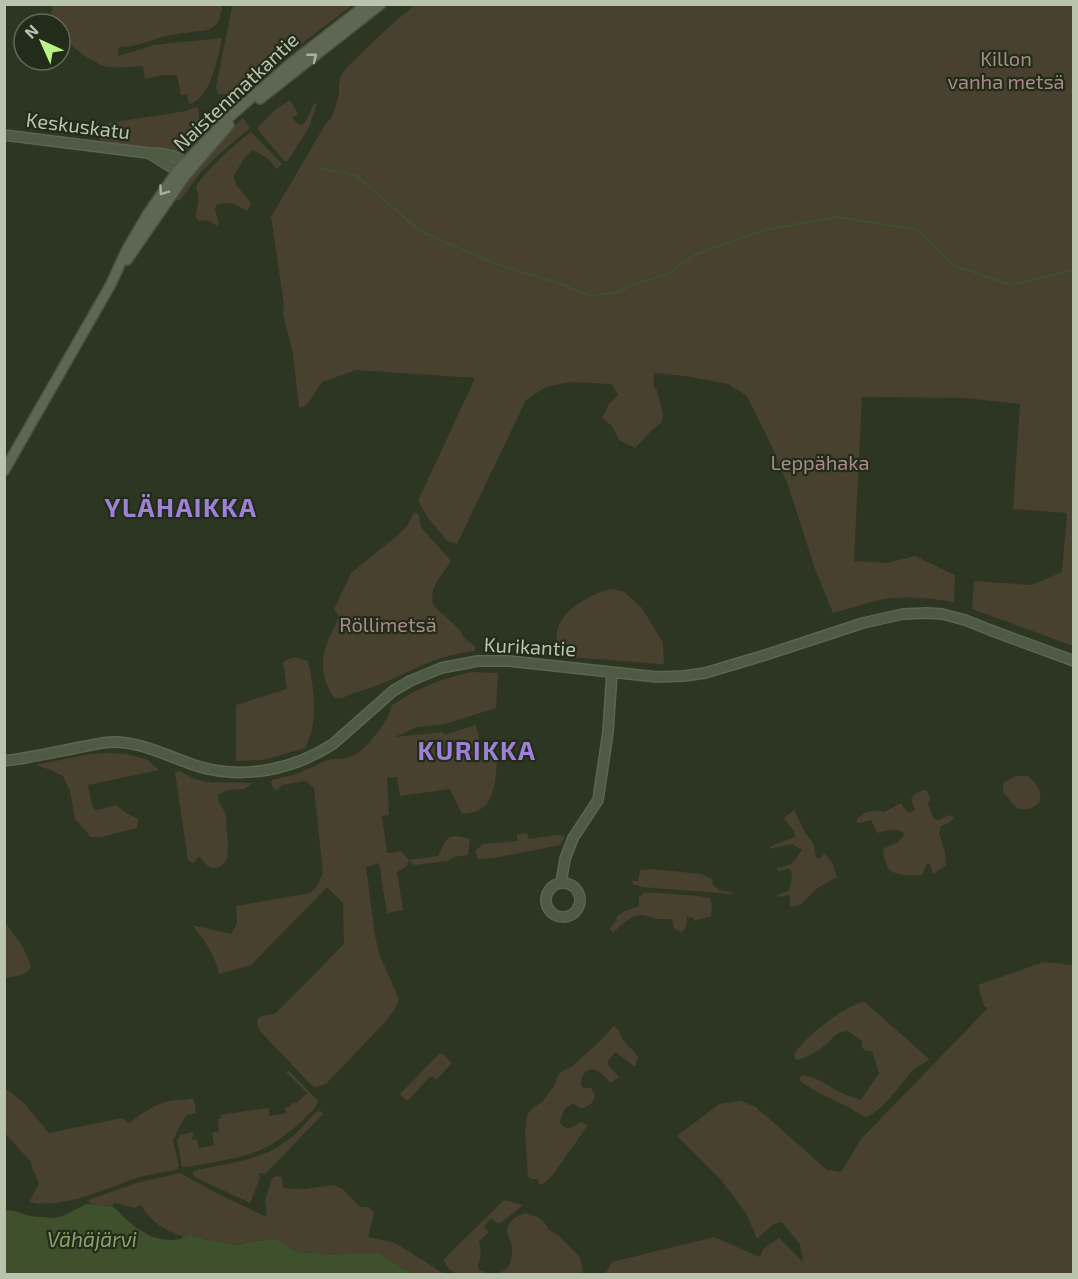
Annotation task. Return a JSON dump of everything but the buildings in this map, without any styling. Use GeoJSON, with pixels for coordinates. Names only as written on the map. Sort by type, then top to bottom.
{"type":"FeatureCollection","features":[{"type":"Feature","properties":{"kind":"main road","name":"Naistenmatkantie"},"geometry":{"type":"LineString","coordinates":[[4,471],[111,284],[126,251],[147,215],[225,121],[291,63],[367,4]]}},
{"type":"Feature","properties":{"kind":"main road","name":"Naistenmatkantie"},"geometry":{"type":"LineString","coordinates":[[189,164],[245,111],[381,4]]}},
{"type":"Feature","properties":{"kind":"main road","name":"Keskuskatu"},"geometry":{"type":"LineString","coordinates":[[4,135],[166,154],[189,164]]}},
{"type":"Feature","properties":{"kind":"main road","name":"Keskuskatu"},"geometry":{"type":"LineString","coordinates":[[148,153],[181,173]]}},
{"type":"Feature","properties":{"kind":"main road","name":"Kurikantie"},"geometry":{"type":"LineString","coordinates":[[4,761],[113,742],[145,746],[197,766],[214,770],[246,773],[271,770],[298,762],[324,750],[393,691],[441,668],[478,661],[508,661],[657,677],[684,676],[705,673],[863,622],[890,616],[942,614],[965,620],[1074,661]]}},
{"type":"Feature","properties":{"kind":"main road"},"geometry":{"type":"LineString","coordinates":[[561,883],[564,859],[573,838],[598,800],[608,732],[612,672]]}},
{"type":"Feature","properties":{"kind":"green space"},"geometry":{"type":"Polygon","coordinates":[[[221,4],[219,21],[208,30],[169,35],[133,46],[119,47],[118,56],[154,45],[222,38],[216,66],[208,86],[197,101],[189,104],[187,94],[181,95],[177,75],[162,75],[145,79],[143,66],[118,68],[103,66],[72,46],[72,12],[52,12],[53,8],[49,5],[221,4]]]}},
{"type":"Feature","properties":{"kind":"green space"},"geometry":{"type":"Polygon","coordinates":[[[236,5],[352,5],[295,49],[243,93],[241,98],[218,94],[216,87],[232,7],[236,5]]]}},
{"type":"Feature","properties":{"kind":"green space"},"geometry":{"type":"Polygon","coordinates":[[[415,5],[1073,5],[1073,646],[972,609],[974,581],[1032,585],[1062,572],[1067,513],[1013,509],[1020,404],[964,398],[862,397],[854,561],[887,563],[915,556],[955,575],[954,602],[935,599],[887,598],[833,613],[815,569],[788,485],[771,445],[747,396],[728,384],[654,373],[654,387],[663,413],[662,422],[635,448],[619,440],[612,426],[602,418],[609,404],[618,395],[612,384],[569,382],[546,387],[526,400],[457,544],[447,541],[418,501],[475,378],[356,370],[322,382],[306,406],[299,408],[293,353],[283,314],[284,305],[271,217],[331,118],[339,95],[341,75],[391,25],[415,5]]]}},
{"type":"Feature","properties":{"kind":"green space"},"geometry":{"type":"Polygon","coordinates":[[[290,100],[298,114],[292,118],[302,125],[314,104],[317,103],[309,127],[287,162],[258,130],[258,127],[275,110],[290,100]]]}},
{"type":"Feature","properties":{"kind":"green space"},"geometry":{"type":"Polygon","coordinates":[[[196,107],[200,126],[195,131],[200,136],[187,149],[171,152],[159,151],[99,139],[98,130],[103,124],[186,111],[196,107]]]}},
{"type":"Feature","properties":{"kind":"green space"},"geometry":{"type":"Polygon","coordinates":[[[243,118],[250,128],[201,172],[181,199],[178,201],[175,199],[174,197],[219,140],[243,118]]]}},
{"type":"Feature","properties":{"kind":"green space"},"geometry":{"type":"Polygon","coordinates":[[[251,132],[282,164],[277,169],[267,158],[253,150],[245,157],[234,176],[236,185],[251,203],[247,211],[233,203],[217,204],[215,210],[219,223],[217,226],[207,220],[199,221],[196,218],[198,200],[196,187],[213,166],[251,132]]]}},
{"type":"Feature","properties":{"kind":"green space","name":"Röllimetsä"},"geometry":{"type":"Polygon","coordinates":[[[414,512],[419,515],[421,527],[450,560],[433,589],[434,606],[460,630],[464,638],[475,646],[475,651],[441,658],[378,685],[342,698],[334,698],[324,676],[323,657],[339,617],[334,609],[351,573],[398,535],[407,526],[414,512]]]}},
{"type":"Feature","properties":{"kind":"green space"},"geometry":{"type":"Polygon","coordinates":[[[612,589],[623,591],[642,608],[663,643],[664,664],[545,655],[544,652],[558,650],[557,631],[571,609],[587,598],[612,589]]]}},
{"type":"Feature","properties":{"kind":"green space"},"geometry":{"type":"Polygon","coordinates":[[[294,657],[308,661],[312,682],[314,717],[305,748],[264,760],[236,761],[236,705],[287,689],[283,662],[294,657]]]}},
{"type":"Feature","properties":{"kind":"green space"},"geometry":{"type":"Polygon","coordinates":[[[471,672],[498,673],[496,708],[445,724],[417,727],[395,737],[443,732],[444,735],[476,725],[482,755],[498,755],[492,795],[484,807],[472,813],[462,814],[450,789],[400,796],[397,777],[387,778],[389,815],[382,816],[387,853],[401,851],[409,860],[407,866],[397,872],[403,910],[387,913],[379,863],[366,867],[375,936],[380,956],[399,999],[396,1007],[387,1020],[326,1084],[316,1087],[311,1085],[259,1030],[257,1022],[259,1017],[276,1013],[344,944],[343,903],[327,887],[251,965],[219,974],[208,948],[192,925],[231,934],[237,923],[236,906],[310,893],[316,888],[323,873],[314,788],[306,781],[282,785],[279,789],[274,790],[272,780],[329,760],[356,754],[378,732],[391,706],[420,689],[471,672]]]}},
{"type":"Feature","properties":{"kind":"green space"},"geometry":{"type":"Polygon","coordinates":[[[90,754],[127,754],[148,760],[159,770],[88,785],[94,809],[99,810],[116,805],[138,819],[137,828],[101,837],[91,837],[75,819],[70,791],[63,776],[35,765],[90,754]]]}},
{"type":"Feature","properties":{"kind":"green space"},"geometry":{"type":"Polygon","coordinates":[[[179,771],[205,782],[252,783],[244,789],[227,790],[218,795],[226,815],[228,848],[224,864],[220,867],[209,867],[200,857],[194,863],[188,860],[175,772],[179,771]]]}},
{"type":"Feature","properties":{"kind":"green space"},"geometry":{"type":"Polygon","coordinates":[[[1016,776],[1028,776],[1036,784],[1040,802],[1032,808],[1018,808],[1004,794],[1004,782],[1016,776]]]}},
{"type":"Feature","properties":{"kind":"green space"},"geometry":{"type":"Polygon","coordinates":[[[926,790],[931,798],[928,803],[933,818],[938,820],[950,815],[954,818],[941,826],[939,833],[945,852],[946,865],[933,874],[930,864],[927,863],[922,875],[895,873],[887,866],[883,849],[898,842],[904,834],[895,830],[877,833],[871,820],[857,823],[857,819],[866,812],[884,812],[901,803],[909,813],[915,810],[911,799],[917,793],[926,790]]]}},
{"type":"Feature","properties":{"kind":"green space"},"geometry":{"type":"Polygon","coordinates":[[[794,810],[813,843],[816,857],[820,858],[824,854],[827,856],[837,877],[816,889],[800,905],[790,907],[790,895],[777,897],[777,895],[789,891],[791,870],[777,871],[777,868],[792,863],[802,850],[792,844],[769,849],[773,845],[795,837],[794,831],[784,818],[794,810]]]}},
{"type":"Feature","properties":{"kind":"green space"},"geometry":{"type":"Polygon","coordinates":[[[527,833],[529,839],[565,836],[561,844],[556,846],[478,859],[475,851],[483,844],[517,841],[517,835],[527,833]]]}},
{"type":"Feature","properties":{"kind":"green space"},"geometry":{"type":"Polygon","coordinates":[[[452,836],[470,839],[468,855],[454,857],[448,861],[414,865],[409,860],[438,856],[446,840],[452,836]]]}},
{"type":"Feature","properties":{"kind":"green space"},"geometry":{"type":"Polygon","coordinates":[[[640,870],[702,874],[713,880],[712,883],[718,889],[732,892],[731,894],[642,887],[633,884],[632,881],[638,881],[640,870]]]}},
{"type":"Feature","properties":{"kind":"green space"},"geometry":{"type":"Polygon","coordinates":[[[644,892],[710,898],[711,916],[694,921],[694,918],[687,917],[686,927],[682,932],[674,928],[672,919],[634,916],[613,933],[610,928],[617,916],[639,906],[639,896],[644,892]]]}},
{"type":"Feature","properties":{"kind":"green space"},"geometry":{"type":"Polygon","coordinates":[[[4,921],[23,947],[31,966],[24,974],[5,978],[4,921]]]}},
{"type":"Feature","properties":{"kind":"green space"},"geometry":{"type":"Polygon","coordinates":[[[1044,962],[1073,965],[1073,1274],[602,1274],[607,1271],[612,1262],[714,1237],[760,1257],[763,1249],[779,1238],[803,1262],[800,1244],[782,1222],[774,1224],[757,1239],[746,1213],[721,1180],[677,1136],[719,1104],[741,1101],[756,1107],[827,1170],[841,1172],[861,1139],[988,1008],[984,1006],[978,985],[1044,962]]]}},
{"type":"Feature","properties":{"kind":"green space"},"geometry":{"type":"Polygon","coordinates":[[[863,1002],[929,1059],[913,1070],[879,1109],[866,1117],[800,1081],[802,1075],[813,1078],[861,1100],[879,1073],[872,1051],[864,1050],[862,1041],[848,1031],[843,1032],[837,1034],[812,1054],[798,1060],[795,1058],[795,1053],[800,1046],[816,1031],[845,1010],[863,1002]]]}},
{"type":"Feature","properties":{"kind":"green space"},"geometry":{"type":"Polygon","coordinates":[[[614,1026],[638,1057],[635,1067],[615,1052],[608,1061],[608,1065],[619,1077],[612,1082],[594,1070],[585,1072],[581,1085],[584,1088],[591,1088],[595,1095],[593,1100],[582,1109],[574,1104],[568,1106],[562,1114],[560,1123],[566,1128],[582,1122],[588,1125],[552,1176],[543,1184],[539,1184],[538,1179],[528,1177],[525,1134],[527,1115],[543,1101],[554,1086],[559,1074],[570,1068],[614,1026]]]}},
{"type":"Feature","properties":{"kind":"green space"},"geometry":{"type":"Polygon","coordinates":[[[439,1054],[443,1054],[452,1063],[436,1080],[430,1077],[407,1101],[400,1094],[439,1054]]]}},
{"type":"Feature","properties":{"kind":"green space"},"geometry":{"type":"Polygon","coordinates":[[[288,1071],[318,1101],[304,1119],[273,1144],[253,1153],[182,1167],[177,1140],[181,1135],[193,1132],[192,1140],[197,1139],[199,1148],[214,1145],[212,1133],[219,1131],[220,1115],[269,1108],[269,1116],[286,1113],[285,1108],[294,1102],[296,1104],[307,1093],[286,1072],[288,1071]]]}},
{"type":"Feature","properties":{"kind":"green space"},"geometry":{"type":"Polygon","coordinates":[[[5,1088],[25,1104],[49,1133],[122,1118],[129,1123],[153,1107],[171,1100],[193,1098],[196,1113],[187,1115],[173,1140],[179,1166],[176,1170],[139,1177],[68,1201],[41,1204],[29,1202],[39,1184],[31,1162],[5,1133],[5,1088]]]}},
{"type":"Feature","properties":{"kind":"green space"},"geometry":{"type":"Polygon","coordinates":[[[321,1111],[323,1114],[265,1174],[258,1173],[260,1177],[250,1203],[199,1179],[192,1172],[245,1160],[268,1152],[293,1136],[316,1112],[321,1111]]]}},
{"type":"Feature","properties":{"kind":"green space"},"geometry":{"type":"Polygon","coordinates":[[[180,1173],[267,1217],[265,1201],[272,1178],[282,1177],[283,1188],[305,1189],[334,1185],[343,1189],[360,1207],[369,1207],[374,1213],[368,1237],[395,1243],[444,1274],[414,1273],[354,1253],[328,1255],[315,1252],[300,1253],[276,1239],[238,1245],[191,1235],[183,1239],[182,1236],[158,1225],[141,1205],[134,1208],[115,1203],[112,1206],[91,1204],[88,1200],[140,1182],[180,1173]]]}},
{"type":"Feature","properties":{"kind":"green space"},"geometry":{"type":"Polygon","coordinates":[[[504,1200],[523,1205],[502,1222],[497,1223],[491,1218],[484,1227],[489,1232],[479,1241],[481,1253],[478,1265],[479,1270],[490,1274],[456,1274],[450,1270],[444,1261],[446,1257],[504,1200]]]}},
{"type":"Feature","properties":{"kind":"green space"},"geometry":{"type":"Polygon","coordinates":[[[525,1213],[538,1217],[549,1230],[558,1235],[579,1256],[583,1274],[495,1274],[508,1267],[512,1255],[511,1241],[507,1233],[509,1223],[525,1213]]]}},
{"type":"Feature","properties":{"kind":"water","name":"Vähäjärvi"},"geometry":{"type":"Polygon","coordinates":[[[86,1204],[113,1207],[141,1231],[165,1240],[191,1235],[238,1245],[276,1239],[300,1253],[379,1254],[400,1267],[423,1274],[5,1274],[5,1210],[29,1216],[55,1218],[86,1204]]]}},
{"type":"Feature","properties":{"kind":"waterway"},"geometry":{"type":"LineString","coordinates":[[320,168],[357,176],[420,231],[496,264],[591,296],[619,292],[634,284],[668,274],[694,255],[764,230],[838,217],[919,230],[955,266],[1011,285],[1074,270]]}},
{"type":"Feature","properties":{"kind":"district","name":"YLÄHAIKKA"},"geometry":{"type":"Point","coordinates":[181,508]}},
{"type":"Feature","properties":{"kind":"district","name":"KURIKKA"},"geometry":{"type":"Point","coordinates":[477,751]}},
{"type":"Feature","properties":{"kind":"park label","name":"Killon vanha metsä"},"geometry":{"type":"Point","coordinates":[1006,70]}},
{"type":"Feature","properties":{"kind":"park label","name":"Leppähaka"},"geometry":{"type":"Point","coordinates":[820,463]}}]}
